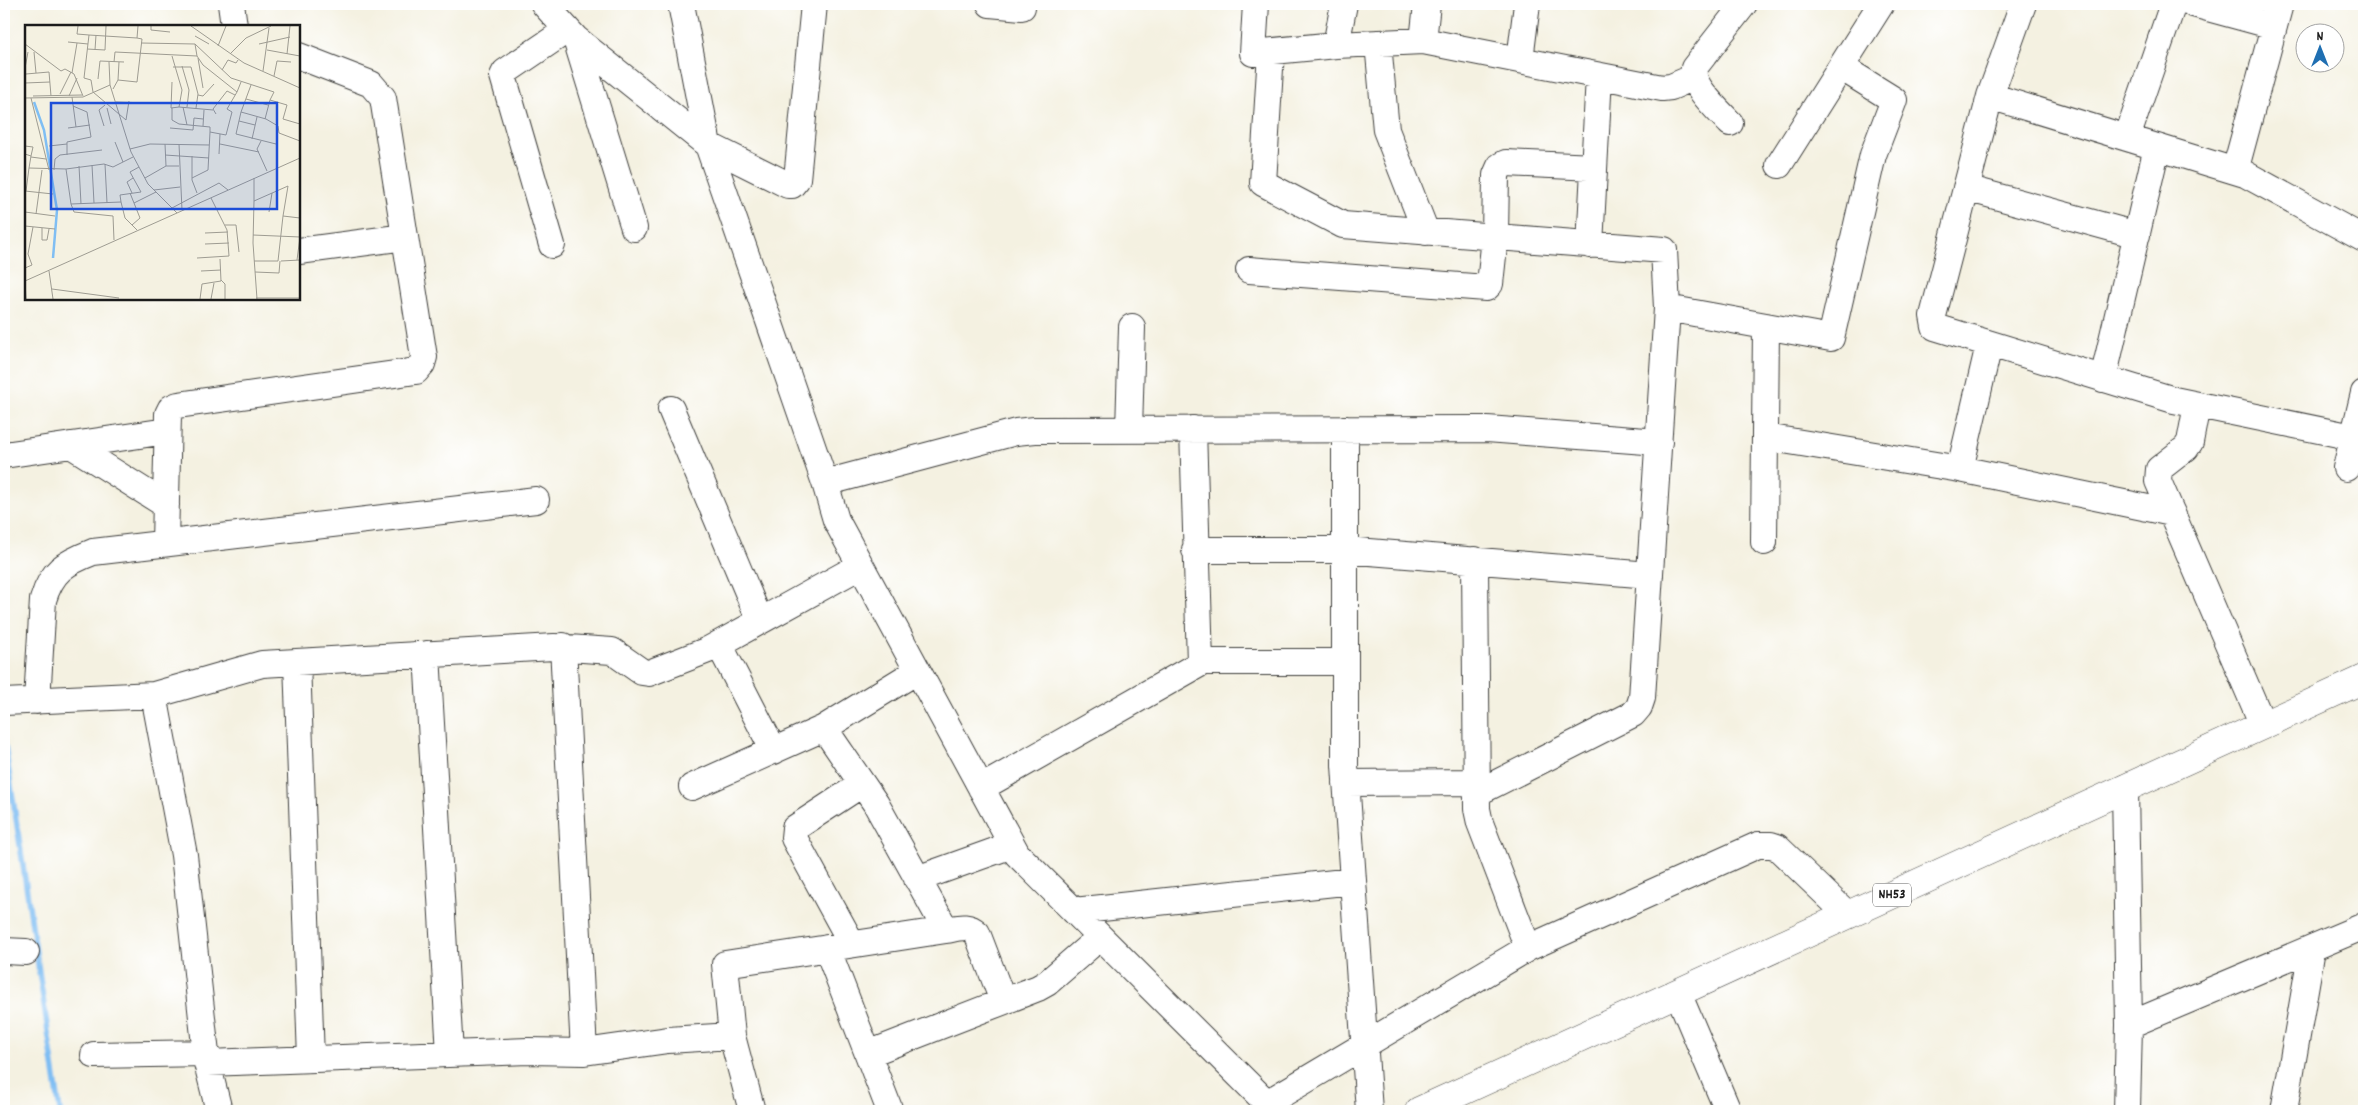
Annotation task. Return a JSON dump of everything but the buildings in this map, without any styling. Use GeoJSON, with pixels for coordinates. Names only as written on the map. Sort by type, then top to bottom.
{"type":"FeatureCollection","features":[{"type":"Feature","properties":{"kind":"highway","name":"NH53"},"geometry":{"type":"LineString","coordinates":[[1419,1111],[2364,679]]}},
{"type":"Feature","properties":{"kind":"street"},"geometry":{"type":"LineString","coordinates":[[231,4],[234,25]]}},
{"type":"Feature","properties":{"kind":"street"},"geometry":{"type":"LineString","coordinates":[[544,4],[571,34],[708,145],[788,185],[795,183],[814,4]]}},
{"type":"Feature","properties":{"kind":"street"},"geometry":{"type":"LineString","coordinates":[[681,4],[708,145],[825,483],[836,520],[860,566],[1017,854],[1271,1107],[1365,1046],[1528,948],[1758,845],[1765,844],[1777,847],[1848,915]]}},
{"type":"Feature","properties":{"kind":"street"},"geometry":{"type":"LineString","coordinates":[[990,4],[1022,7]]}},
{"type":"Feature","properties":{"kind":"street"},"geometry":{"type":"LineString","coordinates":[[1256,4],[1253,53],[1336,45],[1423,41],[1662,88],[1671,87],[1692,78]]}},
{"type":"Feature","properties":{"kind":"street"},"geometry":{"type":"LineString","coordinates":[[1336,45],[1344,4]]}},
{"type":"Feature","properties":{"kind":"street"},"geometry":{"type":"LineString","coordinates":[[1423,41],[1427,4]]}},
{"type":"Feature","properties":{"kind":"street"},"geometry":{"type":"LineString","coordinates":[[1520,60],[1527,4]]}},
{"type":"Feature","properties":{"kind":"street"},"geometry":{"type":"LineString","coordinates":[[1692,78],[1694,68],[1744,4]]}},
{"type":"Feature","properties":{"kind":"street"},"geometry":{"type":"LineString","coordinates":[[1779,165],[1881,4]]}},
{"type":"Feature","properties":{"kind":"street"},"geometry":{"type":"LineString","coordinates":[[2023,4],[1990,96],[1966,188],[1933,322],[1938,330],[2197,405],[2353,437]]}},
{"type":"Feature","properties":{"kind":"street"},"geometry":{"type":"LineString","coordinates":[[2127,138],[2172,4]]}},
{"type":"Feature","properties":{"kind":"street"},"geometry":{"type":"LineString","coordinates":[[2193,4],[2277,15],[2235,171]]}},
{"type":"Feature","properties":{"kind":"street"},"geometry":{"type":"LineString","coordinates":[[571,34],[634,228]]}},
{"type":"Feature","properties":{"kind":"street"},"geometry":{"type":"LineString","coordinates":[[552,245],[503,76],[505,72],[571,34]]}},
{"type":"Feature","properties":{"kind":"street"},"geometry":{"type":"LineString","coordinates":[[1378,43],[1386,130],[1426,232]]}},
{"type":"Feature","properties":{"kind":"street"},"geometry":{"type":"LineString","coordinates":[[1271,52],[1263,183],[1343,225],[1664,250],[1667,308],[1642,698],[1639,707],[1633,714],[1476,787],[1346,783]]}},
{"type":"Feature","properties":{"kind":"street"},"geometry":{"type":"LineString","coordinates":[[165,543],[167,431],[168,414],[171,408],[178,405],[416,371],[422,364],[424,357],[383,98],[371,84],[300,56]]}},
{"type":"Feature","properties":{"kind":"street"},"geometry":{"type":"LineString","coordinates":[[1667,308],[1831,338],[1873,155],[1894,100],[1841,67]]}},
{"type":"Feature","properties":{"kind":"street"},"geometry":{"type":"LineString","coordinates":[[1590,244],[1599,76]]}},
{"type":"Feature","properties":{"kind":"street"},"geometry":{"type":"LineString","coordinates":[[1692,78],[1730,123]]}},
{"type":"Feature","properties":{"kind":"street"},"geometry":{"type":"LineString","coordinates":[[1990,96],[2246,174],[2364,239]]}},
{"type":"Feature","properties":{"kind":"street"},"geometry":{"type":"LineString","coordinates":[[2103,379],[2157,147]]}},
{"type":"Feature","properties":{"kind":"street"},"geometry":{"type":"LineString","coordinates":[[1249,270],[1486,288],[1490,284],[1495,237],[1496,175],[1500,166],[1506,163],[1594,166]]}},
{"type":"Feature","properties":{"kind":"street"},"geometry":{"type":"LineString","coordinates":[[1966,188],[2137,235]]}},
{"type":"Feature","properties":{"kind":"street"},"geometry":{"type":"LineString","coordinates":[[300,251],[405,237]]}},
{"type":"Feature","properties":{"kind":"street"},"geometry":{"type":"LineString","coordinates":[[1764,542],[1766,326]]}},
{"type":"Feature","properties":{"kind":"street"},"geometry":{"type":"LineString","coordinates":[[1130,430],[1132,327]]}},
{"type":"Feature","properties":{"kind":"street"},"geometry":{"type":"LineString","coordinates":[[1960,469],[1989,345]]}},
{"type":"Feature","properties":{"kind":"street"},"geometry":{"type":"LineString","coordinates":[[2346,468],[2364,393]]}},
{"type":"Feature","properties":{"kind":"street"},"geometry":{"type":"LineString","coordinates":[[2197,405],[2190,442],[2186,448],[2159,469],[2157,474],[2263,725]]}},
{"type":"Feature","properties":{"kind":"street"},"geometry":{"type":"LineString","coordinates":[[671,408],[760,621]]}},
{"type":"Feature","properties":{"kind":"street"},"geometry":{"type":"LineString","coordinates":[[1193,429],[1195,550],[1200,663]]}},
{"type":"Feature","properties":{"kind":"street"},"geometry":{"type":"LineString","coordinates":[[1345,429],[1346,783],[1370,1111]]}},
{"type":"Feature","properties":{"kind":"street"},"geometry":{"type":"LineString","coordinates":[[825,483],[1026,430],[1499,430],[1659,442]]}},
{"type":"Feature","properties":{"kind":"street"},"geometry":{"type":"LineString","coordinates":[[4,455],[167,431]]}},
{"type":"Feature","properties":{"kind":"street"},"geometry":{"type":"LineString","coordinates":[[1765,436],[1960,469],[2172,513]]}},
{"type":"Feature","properties":{"kind":"street"},"geometry":{"type":"LineString","coordinates":[[71,445],[166,505]]}},
{"type":"Feature","properties":{"kind":"street"},"geometry":{"type":"LineString","coordinates":[[536,500],[93,552],[71,561],[55,573],[43,600],[18,702],[154,695],[252,666],[563,646],[607,649],[616,652],[642,672],[649,673],[719,644],[860,566]]}},
{"type":"Feature","properties":{"kind":"street"},"geometry":{"type":"LineString","coordinates":[[1195,550],[1345,550],[1650,575]]}},
{"type":"Feature","properties":{"kind":"street"},"geometry":{"type":"LineString","coordinates":[[1475,560],[1476,787],[1480,823],[1528,948]]}},
{"type":"Feature","properties":{"kind":"street"},"geometry":{"type":"LineString","coordinates":[[719,644],[774,750]]}},
{"type":"Feature","properties":{"kind":"street"},"geometry":{"type":"LineString","coordinates":[[563,646],[584,1052]]}},
{"type":"Feature","properties":{"kind":"street"},"geometry":{"type":"LineString","coordinates":[[427,654],[450,1054]]}},
{"type":"Feature","properties":{"kind":"street"},"geometry":{"type":"LineString","coordinates":[[982,788],[1200,663],[1210,661],[1345,662]]}},
{"type":"Feature","properties":{"kind":"street"},"geometry":{"type":"LineString","coordinates":[[297,662],[311,1059]]}},
{"type":"Feature","properties":{"kind":"street"},"geometry":{"type":"LineString","coordinates":[[692,787],[824,728],[918,671]]}},
{"type":"Feature","properties":{"kind":"street"},"geometry":{"type":"LineString","coordinates":[[154,695],[184,855],[206,1058],[219,1111]]}},
{"type":"Feature","properties":{"kind":"street"},"geometry":{"type":"LineString","coordinates":[[824,728],[862,784],[918,878],[946,930]]}},
{"type":"Feature","properties":{"kind":"street"},"geometry":{"type":"LineString","coordinates":[[852,944],[793,833],[796,828],[862,784]]}},
{"type":"Feature","properties":{"kind":"street"},"geometry":{"type":"LineString","coordinates":[[2125,788],[2129,1025],[2127,1111]]}},
{"type":"Feature","properties":{"kind":"street"},"geometry":{"type":"LineString","coordinates":[[918,878],[1012,845]]}},
{"type":"Feature","properties":{"kind":"street"},"geometry":{"type":"LineString","coordinates":[[1074,911],[1353,881]]}},
{"type":"Feature","properties":{"kind":"street"},"geometry":{"type":"LineString","coordinates":[[2129,1025],[2364,926]]}},
{"type":"Feature","properties":{"kind":"street"},"geometry":{"type":"LineString","coordinates":[[752,1111],[721,1037],[725,964],[966,927],[972,928],[977,933],[1003,1002]]}},
{"type":"Feature","properties":{"kind":"street"},"geometry":{"type":"LineString","coordinates":[[868,1054],[1047,983],[1100,936]]}},
{"type":"Feature","properties":{"kind":"street"},"geometry":{"type":"LineString","coordinates":[[827,948],[890,1111]]}},
{"type":"Feature","properties":{"kind":"street"},"geometry":{"type":"LineString","coordinates":[[2284,1111],[2312,949]]}},
{"type":"Feature","properties":{"kind":"street"},"geometry":{"type":"LineString","coordinates":[[1678,993],[1728,1111]]}},
{"type":"Feature","properties":{"kind":"street"},"geometry":{"type":"LineString","coordinates":[[94,1055],[311,1059],[584,1052],[668,1040],[721,1037]]}},
{"type":"Feature","properties":{"kind":"waterway"},"geometry":{"type":"LineString","coordinates":[[4,739],[60,1111]]}}]}
